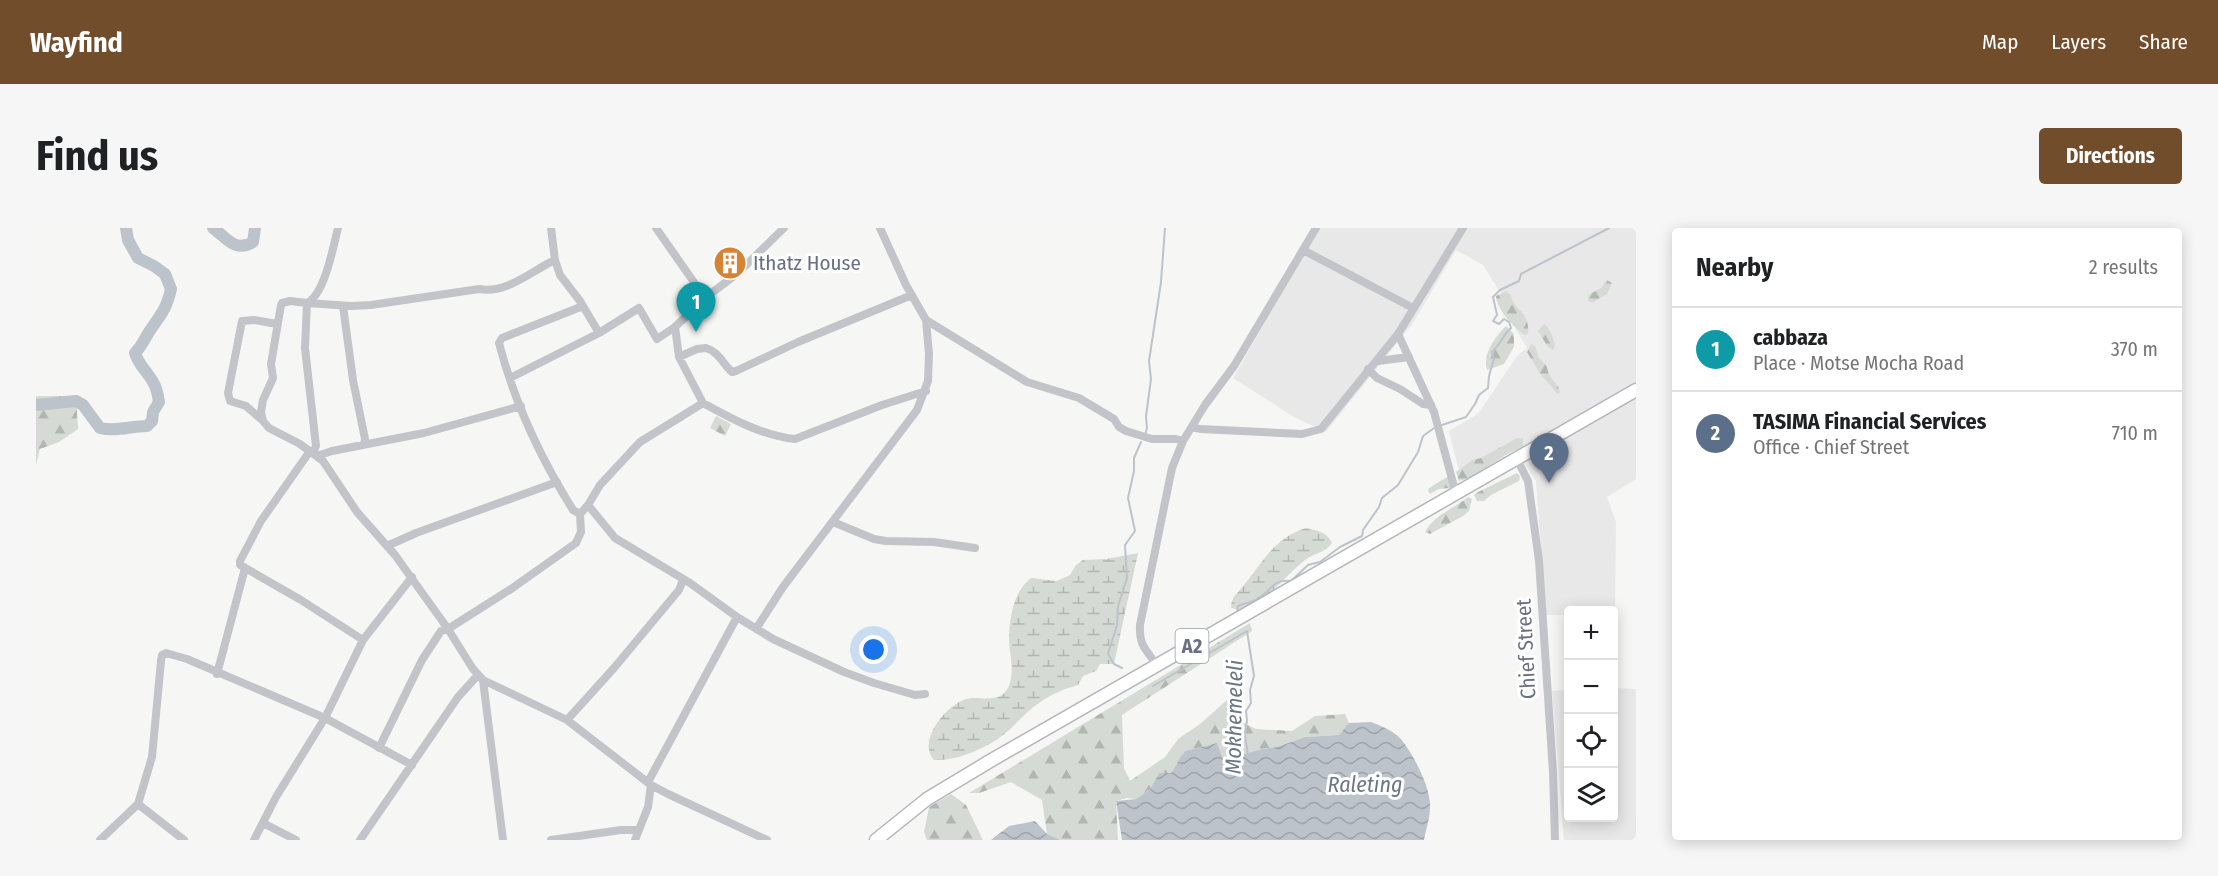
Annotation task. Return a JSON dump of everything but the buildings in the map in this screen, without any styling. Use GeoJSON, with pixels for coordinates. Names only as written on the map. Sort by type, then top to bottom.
{"type":"FeatureCollection","features":[{"type":"Feature","properties":{"kind":"main road","name":"A2"},"geometry":{"type":"LineString","coordinates":[[876,840],[927,799],[1636,390]]}},
{"type":"Feature","properties":{"kind":"street"},"geometry":{"type":"LineString","coordinates":[[307,303],[316,297],[338,228]]}},
{"type":"Feature","properties":{"kind":"street"},"geometry":{"type":"LineString","coordinates":[[550,228],[560,275],[584,306],[599,333]]}},
{"type":"Feature","properties":{"kind":"street"},"geometry":{"type":"LineString","coordinates":[[656,228],[705,298]]}},
{"type":"Feature","properties":{"kind":"street"},"geometry":{"type":"LineString","coordinates":[[510,378],[602,333],[639,308],[657,339],[675,327],[705,298],[738,273],[784,228]]}},
{"type":"Feature","properties":{"kind":"street"},"geometry":{"type":"LineString","coordinates":[[756,629],[783,587],[917,410],[926,391],[929,369],[926,321],[880,228]]}},
{"type":"Feature","properties":{"kind":"street"},"geometry":{"type":"LineString","coordinates":[[1157,666],[1143,649],[1139,639],[1140,625],[1172,468],[1183,441],[1205,405],[1234,366],[1316,228]]}},
{"type":"Feature","properties":{"kind":"street"},"geometry":{"type":"LineString","coordinates":[[1193,427],[1302,434],[1321,429],[1398,334],[1463,228]]}},
{"type":"Feature","properties":{"kind":"street"},"geometry":{"type":"LineString","coordinates":[[1303,250],[1413,308]]}},
{"type":"Feature","properties":{"kind":"street"},"geometry":{"type":"LineString","coordinates":[[263,421],[262,400],[273,378],[271,364],[282,303],[290,301],[343,306],[371,305],[479,289],[496,290],[525,278],[555,260]]}},
{"type":"Feature","properties":{"kind":"street"},"geometry":{"type":"LineString","coordinates":[[679,357],[697,349],[706,348],[717,354],[729,370],[736,371],[798,342],[912,295]]}},
{"type":"Feature","properties":{"kind":"street"},"geometry":{"type":"LineString","coordinates":[[307,303],[305,348],[316,446],[261,521],[240,565],[301,600],[363,640]]}},
{"type":"Feature","properties":{"kind":"street"},"geometry":{"type":"LineString","coordinates":[[343,306],[364,444]]}},
{"type":"Feature","properties":{"kind":"street"},"geometry":{"type":"LineString","coordinates":[[580,514],[573,510],[540,450],[510,378],[500,340],[584,306]]}},
{"type":"Feature","properties":{"kind":"street"},"geometry":{"type":"LineString","coordinates":[[277,324],[254,320],[242,321],[228,393],[230,401],[246,406],[269,428],[313,453],[322,461],[357,512],[412,577],[480,677],[503,840]]}},
{"type":"Feature","properties":{"kind":"street"},"geometry":{"type":"LineString","coordinates":[[926,321],[1028,382],[1079,398],[1114,419],[1119,427],[1126,431],[1152,439],[1183,441]]}},
{"type":"Feature","properties":{"kind":"street"},"geometry":{"type":"LineString","coordinates":[[675,327],[679,357],[703,403],[757,429],[782,438],[795,439],[882,405],[926,391]]}},
{"type":"Feature","properties":{"kind":"street"},"geometry":{"type":"LineString","coordinates":[[1398,334],[1431,405],[1456,494]]}},
{"type":"Feature","properties":{"kind":"street"},"geometry":{"type":"LineString","coordinates":[[1378,361],[1409,357]]}},
{"type":"Feature","properties":{"kind":"street"},"geometry":{"type":"LineString","coordinates":[[1368,369],[1377,378],[1423,404],[1431,405]]}},
{"type":"Feature","properties":{"kind":"street"},"geometry":{"type":"LineString","coordinates":[[379,748],[427,652],[441,631],[448,629],[511,589],[576,543],[581,532],[580,514],[600,485],[640,442],[703,403]]}},
{"type":"Feature","properties":{"kind":"street"},"geometry":{"type":"LineString","coordinates":[[313,453],[423,433],[521,406]]}},
{"type":"Feature","properties":{"kind":"street","name":"Chief Street"},"geometry":{"type":"LineString","coordinates":[[1517,459],[1528,481],[1539,561],[1553,772],[1555,840]]}},
{"type":"Feature","properties":{"kind":"street"},"geometry":{"type":"LineString","coordinates":[[387,546],[416,533],[557,482]]}},
{"type":"Feature","properties":{"kind":"street"},"geometry":{"type":"LineString","coordinates":[[588,505],[615,538],[724,606],[756,629],[844,672],[915,695],[925,694]]}},
{"type":"Feature","properties":{"kind":"street"},"geometry":{"type":"LineString","coordinates":[[833,522],[874,539],[934,542],[975,548]]}},
{"type":"Feature","properties":{"kind":"street"},"geometry":{"type":"LineString","coordinates":[[217,674],[244,567]]}},
{"type":"Feature","properties":{"kind":"street"},"geometry":{"type":"LineString","coordinates":[[254,840],[276,797],[325,718],[363,640],[412,577]]}},
{"type":"Feature","properties":{"kind":"street"},"geometry":{"type":"LineString","coordinates":[[567,720],[679,590],[683,580]]}},
{"type":"Feature","properties":{"kind":"street"},"geometry":{"type":"LineString","coordinates":[[635,840],[648,807],[650,783],[737,617]]}},
{"type":"Feature","properties":{"kind":"street"},"geometry":{"type":"LineString","coordinates":[[99,840],[138,804],[152,757],[162,655],[172,653],[325,718],[412,765]]}},
{"type":"Feature","properties":{"kind":"street"},"geometry":{"type":"LineString","coordinates":[[480,677],[567,720],[650,783],[696,808],[767,840]]}},
{"type":"Feature","properties":{"kind":"street"},"geometry":{"type":"LineString","coordinates":[[360,840],[458,697],[480,677]]}},
{"type":"Feature","properties":{"kind":"street"},"geometry":{"type":"LineString","coordinates":[[138,804],[184,840]]}},
{"type":"Feature","properties":{"kind":"street"},"geometry":{"type":"LineString","coordinates":[[263,823],[296,840]]}},
{"type":"Feature","properties":{"kind":"street"},"geometry":{"type":"LineString","coordinates":[[552,840],[621,830],[638,830]]}},
{"type":"Feature","properties":{"kind":"shaded area"},"geometry":{"type":"Polygon","coordinates":[[[1319,228],[1636,228],[1636,479],[1607,497],[1616,522],[1615,606],[1564,606],[1564,615],[1546,615],[1536,481],[1514,448],[1460,475],[1449,431],[1479,413],[1517,356],[1527,348],[1497,298],[1502,295],[1483,265],[1456,250],[1413,323],[1326,432],[1294,417],[1233,378],[1319,228]]]}},
{"type":"Feature","properties":{"kind":"shaded area"},"geometry":{"type":"Polygon","coordinates":[[[1618,688],[1636,689],[1636,840],[1564,840],[1552,691],[1564,690],[1564,822],[1618,822],[1618,688]]]}},
{"type":"Feature","properties":{"kind":"green space"},"geometry":{"type":"Polygon","coordinates":[[[1607,280],[1612,283],[1607,294],[1592,303],[1588,301],[1588,295],[1601,288],[1607,280]]]}},
{"type":"Feature","properties":{"kind":"green space"},"geometry":{"type":"Polygon","coordinates":[[[1506,291],[1527,320],[1528,333],[1525,335],[1511,323],[1499,307],[1496,296],[1506,291]]]}},
{"type":"Feature","properties":{"kind":"green space"},"geometry":{"type":"Polygon","coordinates":[[[1544,324],[1553,339],[1555,345],[1553,350],[1548,347],[1538,331],[1544,324]]]}},
{"type":"Feature","properties":{"kind":"green space"},"geometry":{"type":"Polygon","coordinates":[[[1506,326],[1514,334],[1514,347],[1504,364],[1487,370],[1488,352],[1506,326]]]}},
{"type":"Feature","properties":{"kind":"green space"},"geometry":{"type":"Polygon","coordinates":[[[1531,344],[1535,346],[1539,358],[1547,366],[1549,375],[1558,386],[1560,393],[1557,394],[1541,375],[1527,352],[1531,344]]]}},
{"type":"Feature","properties":{"kind":"green space"},"geometry":{"type":"Polygon","coordinates":[[[36,396],[76,396],[78,429],[59,442],[40,449],[36,465],[36,396]]]}},
{"type":"Feature","properties":{"kind":"green space"},"geometry":{"type":"Polygon","coordinates":[[[716,416],[731,424],[725,436],[710,428],[716,416]]]}},
{"type":"Feature","properties":{"kind":"green space"},"geometry":{"type":"Polygon","coordinates":[[[1517,438],[1523,438],[1523,446],[1471,477],[1459,481],[1456,472],[1472,460],[1481,458],[1517,438]]]}},
{"type":"Feature","properties":{"kind":"green space"},"geometry":{"type":"Polygon","coordinates":[[[1517,473],[1520,476],[1519,481],[1484,501],[1477,501],[1474,495],[1478,492],[1517,473]]]}},
{"type":"Feature","properties":{"kind":"green space"},"geometry":{"type":"Polygon","coordinates":[[[1447,477],[1450,479],[1450,488],[1439,489],[1430,494],[1429,488],[1447,477]]]}},
{"type":"Feature","properties":{"kind":"green space"},"geometry":{"type":"Polygon","coordinates":[[[1468,497],[1472,499],[1469,511],[1463,516],[1430,534],[1425,532],[1439,517],[1468,497]]]}},
{"type":"Feature","properties":{"kind":"green space"},"geometry":{"type":"Polygon","coordinates":[[[1306,528],[1324,534],[1332,543],[1301,563],[1261,601],[1243,609],[1231,608],[1235,595],[1271,551],[1295,532],[1306,528]]]}},
{"type":"Feature","properties":{"kind":"green space"},"geometry":{"type":"Polygon","coordinates":[[[1138,553],[1114,664],[1100,664],[1096,671],[1083,676],[1078,685],[1058,692],[1030,709],[1001,737],[983,747],[953,758],[934,760],[929,743],[931,734],[942,716],[966,699],[998,697],[1009,686],[1012,674],[1009,641],[1011,615],[1016,598],[1025,584],[1031,578],[1057,581],[1070,575],[1076,565],[1083,560],[1106,559],[1138,553]]]}},
{"type":"Feature","properties":{"kind":"green space"},"geometry":{"type":"Polygon","coordinates":[[[1250,623],[1252,631],[1122,715],[1124,768],[1130,781],[1165,757],[1178,739],[1200,724],[1227,700],[1237,720],[1256,729],[1292,731],[1315,716],[1345,714],[1349,723],[1339,735],[1305,737],[1277,747],[1236,756],[1221,757],[1217,743],[1185,751],[1171,773],[1159,773],[1150,789],[1136,799],[1127,798],[1116,801],[1118,840],[1061,840],[1047,834],[1042,800],[1011,782],[979,793],[969,793],[1250,623]]]}},
{"type":"Feature","properties":{"kind":"green space"},"geometry":{"type":"Polygon","coordinates":[[[951,794],[966,805],[983,840],[927,840],[924,832],[929,807],[951,794]]]}},
{"type":"Feature","properties":{"kind":"water","name":"Raleting"},"geometry":{"type":"Polygon","coordinates":[[[1371,722],[1390,730],[1400,738],[1420,771],[1430,799],[1429,819],[1424,840],[1122,840],[1116,801],[1136,799],[1150,789],[1159,773],[1171,773],[1185,751],[1217,743],[1222,757],[1236,756],[1277,747],[1305,737],[1339,735],[1349,723],[1371,722]]]}},
{"type":"Feature","properties":{"kind":"water"},"geometry":{"type":"Polygon","coordinates":[[[1035,821],[1047,834],[1061,840],[991,840],[1009,826],[1035,821]]]}},
{"type":"Feature","properties":{"kind":"waterway"},"geometry":{"type":"LineString","coordinates":[[36,405],[76,401],[83,405],[100,428],[106,429],[147,426],[152,421],[153,412],[159,402],[157,392],[135,353],[162,312],[171,289],[165,274],[138,258],[128,240],[126,228]]}},
{"type":"Feature","properties":{"kind":"waterway"},"geometry":{"type":"LineString","coordinates":[[213,228],[232,243],[241,246],[253,242],[255,228]]}},
{"type":"Feature","properties":{"kind":"waterway","name":"Mokhemeleli"},"geometry":{"type":"LineString","coordinates":[[1145,435],[1151,379],[1149,361],[1161,282],[1165,228]]}},
{"type":"Feature","properties":{"kind":"waterway"},"geometry":{"type":"LineString","coordinates":[[1442,425],[1466,417],[1479,395],[1488,388],[1494,359],[1492,352],[1511,328],[1509,322],[1504,319],[1499,324],[1493,321],[1497,315],[1493,297],[1500,290],[1519,281],[1521,274],[1609,228]]}},
{"type":"Feature","properties":{"kind":"waterway"},"geometry":{"type":"LineString","coordinates":[[1237,613],[1238,606],[1262,596],[1279,582],[1291,581],[1308,565],[1320,562],[1340,547],[1362,536],[1363,530],[1379,507],[1382,498],[1398,485],[1418,452],[1423,436],[1434,428]]}},
{"type":"Feature","properties":{"kind":"waterway","name":"Mokhemeleli"},"geometry":{"type":"LineString","coordinates":[[1122,668],[1114,664],[1108,654],[1117,625],[1118,606],[1127,578],[1125,545],[1135,531],[1128,498],[1134,471],[1134,458],[1141,442]]}},
{"type":"Feature","properties":{"kind":"waterway","name":"Mokhemeleli"},"geometry":{"type":"LineString","coordinates":[[1153,686],[1247,631],[1254,676],[1250,690],[1251,703],[1246,711],[1245,735],[1248,755]]}},
{"type":"Feature","properties":{"kind":"place","name":"Ithatz House"},"geometry":{"type":"Point","coordinates":[730,263]}},
{"type":"Feature","properties":{"kind":"place","name":"cabbaza"},"geometry":{"type":"Point","coordinates":[696,332]}},
{"type":"Feature","properties":{"kind":"place","name":"TASIMA Financial Services"},"geometry":{"type":"Point","coordinates":[1549,483]}}]}
